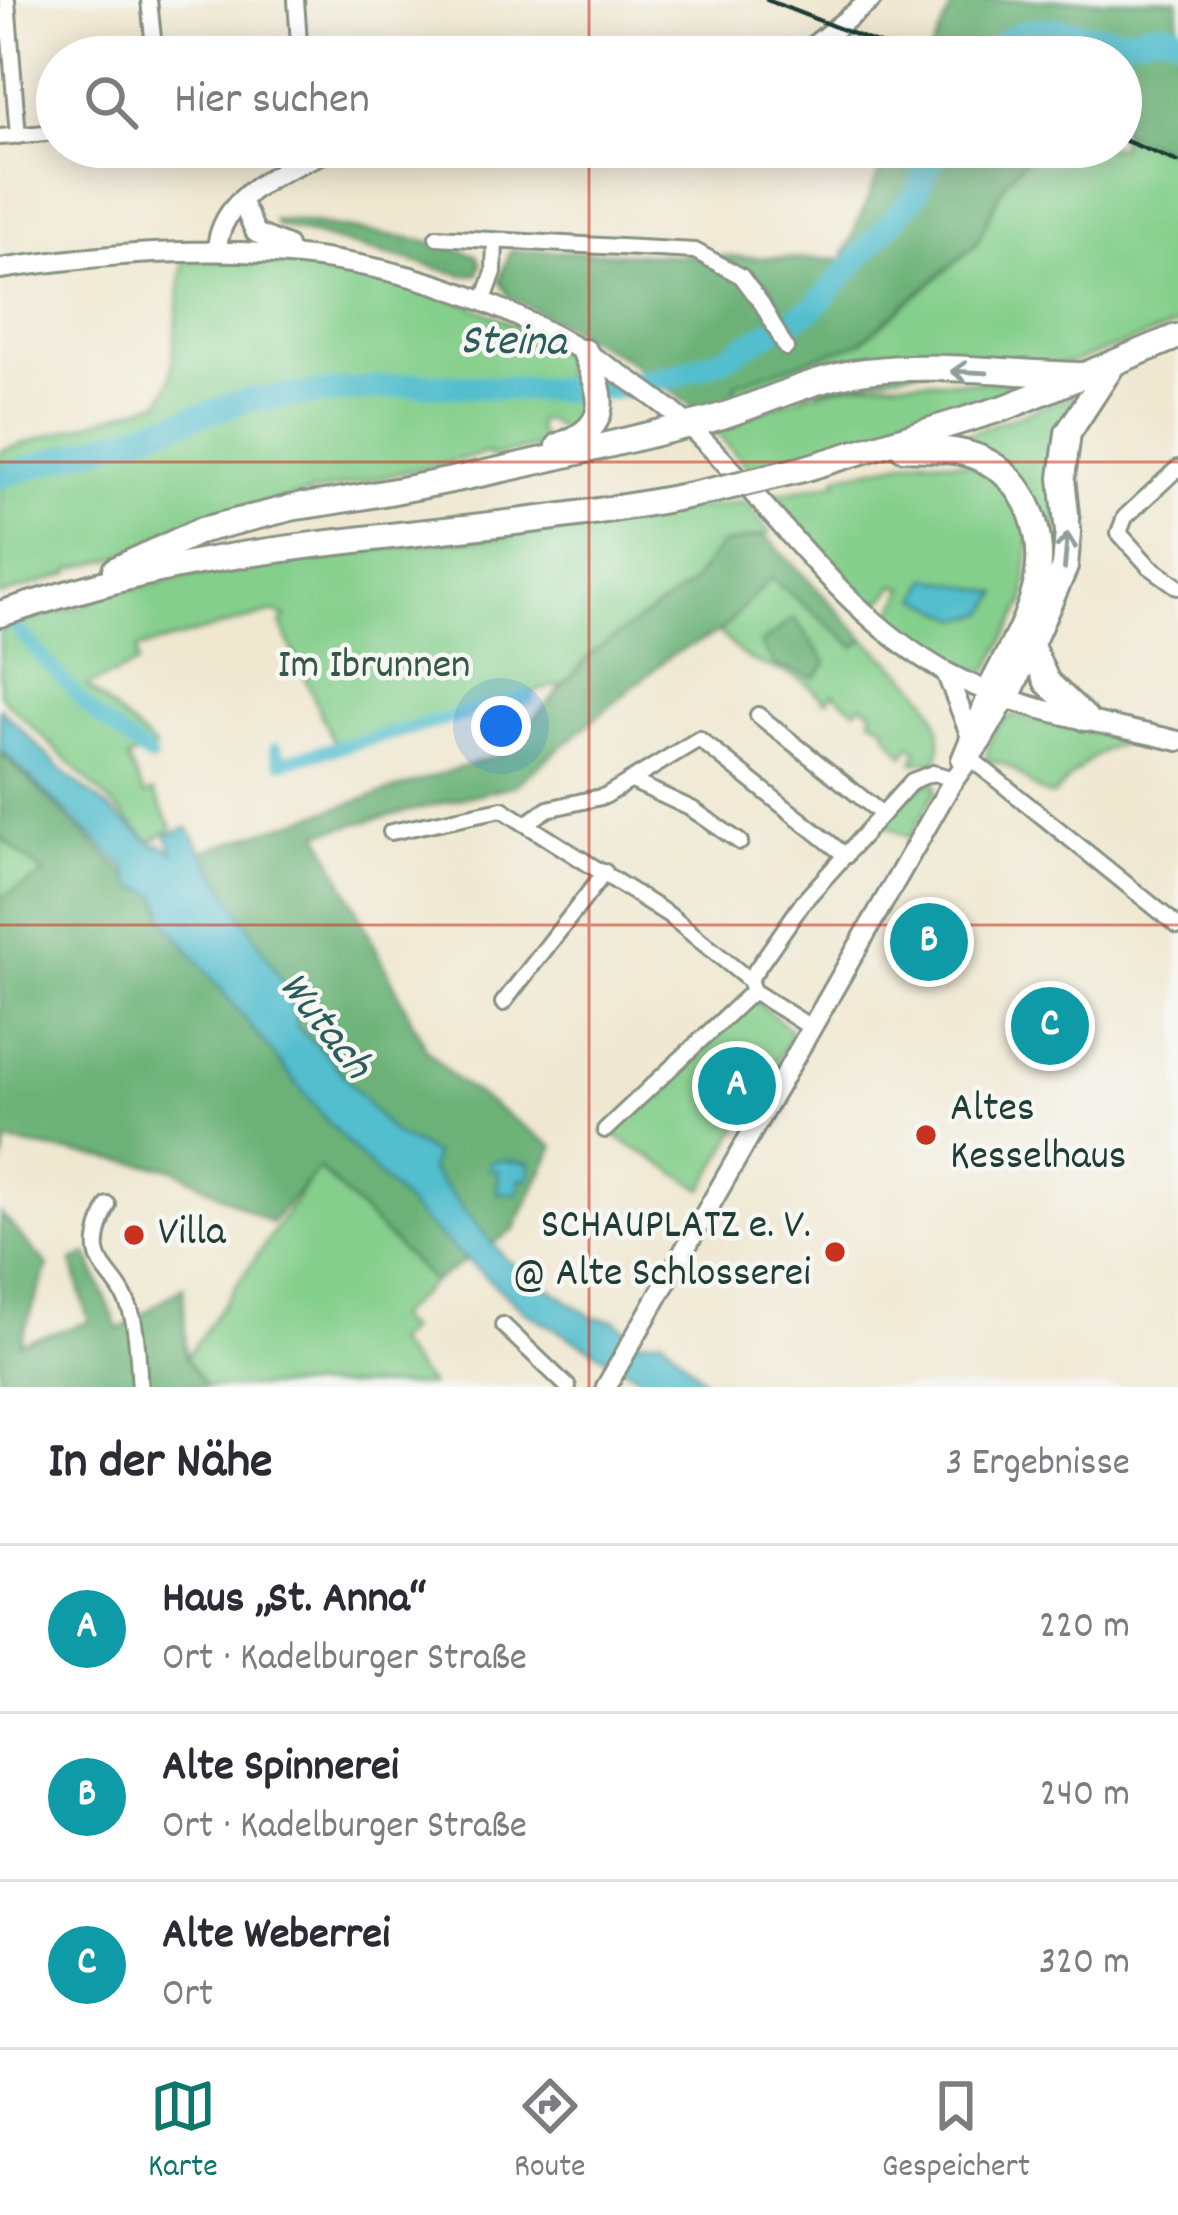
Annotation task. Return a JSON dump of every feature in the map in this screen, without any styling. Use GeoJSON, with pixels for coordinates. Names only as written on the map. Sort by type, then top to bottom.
{"type":"FeatureCollection","features":[{"type":"Feature","properties":{"kind":"highway"},"geometry":{"type":"LineString","coordinates":[[0,614],[178,566],[554,520],[671,500],[883,447],[1007,407],[1176,338]]}},
{"type":"Feature","properties":{"kind":"highway"},"geometry":{"type":"LineString","coordinates":[[70,592],[202,530],[583,436],[598,417],[601,393],[592,360]]}},
{"type":"Feature","properties":{"kind":"highway"},"geometry":{"type":"LineString","coordinates":[[998,695],[1031,646],[1065,568],[1068,532],[1062,478],[1068,433],[1114,364]]}},
{"type":"Feature","properties":{"kind":"highway"},"geometry":{"type":"LineString","coordinates":[[289,508],[373,496],[688,425],[796,386],[869,370],[1086,375]]}},
{"type":"Feature","properties":{"kind":"highway"},"geometry":{"type":"LineString","coordinates":[[883,447],[956,451],[979,458],[999,469],[1028,504],[1036,525],[1039,572],[998,695]]}},
{"type":"Feature","properties":{"kind":"highway"},"geometry":{"type":"LineString","coordinates":[[1031,646],[1047,682],[1085,718]]}},
{"type":"Feature","properties":{"kind":"main road"},"geometry":{"type":"LineString","coordinates":[[825,36],[871,0]]}},
{"type":"Feature","properties":{"kind":"main road"},"geometry":{"type":"LineString","coordinates":[[217,250],[225,215],[301,168]]}},
{"type":"Feature","properties":{"kind":"main road"},"geometry":{"type":"LineString","coordinates":[[240,249],[245,201]]}},
{"type":"Feature","properties":{"kind":"main road"},"geometry":{"type":"LineString","coordinates":[[245,201],[256,232],[308,255]]}},
{"type":"Feature","properties":{"kind":"main road"},"geometry":{"type":"LineString","coordinates":[[0,269],[90,257],[240,249],[308,255],[408,275],[484,301],[535,322],[688,425],[859,610],[946,672],[998,695],[1178,741]]}},
{"type":"Feature","properties":{"kind":"main road"},"geometry":{"type":"LineString","coordinates":[[946,672],[968,748]]}},
{"type":"Feature","properties":{"kind":"main road"},"geometry":{"type":"LineString","coordinates":[[606,1387],[998,695]]}},
{"type":"Feature","properties":{"kind":"street"},"geometry":{"type":"LineString","coordinates":[[7,0],[17,136]]}},
{"type":"Feature","properties":{"kind":"street"},"geometry":{"type":"LineString","coordinates":[[149,0],[153,36]]}},
{"type":"Feature","properties":{"kind":"street"},"geometry":{"type":"LineString","coordinates":[[296,0],[299,36]]}},
{"type":"Feature","properties":{"kind":"street"},"geometry":{"type":"LineString","coordinates":[[0,137],[36,134]]}},
{"type":"Feature","properties":{"kind":"street"},"geometry":{"type":"LineString","coordinates":[[436,237],[694,251],[741,276],[786,348]]}},
{"type":"Feature","properties":{"kind":"street"},"geometry":{"type":"LineString","coordinates":[[484,301],[494,272],[495,240]]}},
{"type":"Feature","properties":{"kind":"street"},"geometry":{"type":"LineString","coordinates":[[1178,468],[1125,517],[1119,532],[1149,566],[1178,587]]}},
{"type":"Feature","properties":{"kind":"street"},"geometry":{"type":"LineString","coordinates":[[758,715],[882,814]]}},
{"type":"Feature","properties":{"kind":"street"},"geometry":{"type":"LineString","coordinates":[[527,823],[548,809],[605,796],[634,782],[699,739],[846,856]]}},
{"type":"Feature","properties":{"kind":"street"},"geometry":{"type":"LineString","coordinates":[[968,748],[1178,926]]}},
{"type":"Feature","properties":{"kind":"street"},"geometry":{"type":"LineString","coordinates":[[605,1130],[751,985],[804,901],[912,781],[942,773],[954,779]]}},
{"type":"Feature","properties":{"kind":"street"},"geometry":{"type":"LineString","coordinates":[[634,782],[692,809],[740,842]]}},
{"type":"Feature","properties":{"kind":"street"},"geometry":{"type":"LineString","coordinates":[[391,832],[502,809],[669,915],[751,985],[812,1028]]}},
{"type":"Feature","properties":{"kind":"street"},"geometry":{"type":"LineString","coordinates":[[503,1004],[605,872]]}},
{"type":"Feature","properties":{"kind":"street"},"geometry":{"type":"LineString","coordinates":[[108,1205],[94,1247],[133,1319],[140,1387]]}},
{"type":"Feature","properties":{"kind":"street"},"geometry":{"type":"LineString","coordinates":[[502,1325],[568,1387]]}},
{"type":"Feature","properties":{"kind":"green space"},"geometry":{"type":"Polygon","coordinates":[[[955,0],[1178,0],[1178,154],[1142,139],[1142,36],[938,36],[955,0]]]}},
{"type":"Feature","properties":{"kind":"green space"},"geometry":{"type":"Polygon","coordinates":[[[1142,139],[1178,154],[1178,325],[1074,362],[1049,366],[952,363],[734,404],[734,384],[860,343],[976,245],[1005,182],[1017,168],[1142,168],[1142,139]]]}},
{"type":"Feature","properties":{"kind":"green space"},"geometry":{"type":"Polygon","coordinates":[[[881,168],[1017,168],[1005,182],[976,244],[859,343],[735,384],[734,404],[704,412],[630,361],[509,296],[499,280],[511,250],[842,260],[881,168]]]}},
{"type":"Feature","properties":{"kind":"green space"},"geometry":{"type":"Polygon","coordinates":[[[274,221],[422,240],[476,255],[481,264],[478,274],[463,275],[274,221]]]}},
{"type":"Feature","properties":{"kind":"green space"},"geometry":{"type":"Polygon","coordinates":[[[183,260],[331,270],[429,291],[475,308],[562,355],[565,381],[586,380],[587,410],[567,433],[539,420],[537,429],[545,442],[538,446],[238,510],[0,596],[0,451],[161,401],[170,383],[183,260]]]}},
{"type":"Feature","properties":{"kind":"green space"},"geometry":{"type":"Polygon","coordinates":[[[1029,380],[1029,386],[824,452],[749,468],[714,431],[728,421],[794,399],[862,383],[1029,380]]]}},
{"type":"Feature","properties":{"kind":"green space"},"geometry":{"type":"Polygon","coordinates":[[[1083,392],[1059,512],[1052,587],[1045,527],[950,440],[1083,392]]]}},
{"type":"Feature","properties":{"kind":"green space"},"geometry":{"type":"Polygon","coordinates":[[[923,458],[971,464],[1010,491],[1030,532],[1025,601],[988,671],[968,670],[892,622],[905,588],[895,585],[883,600],[870,603],[774,495],[923,458]]]}},
{"type":"Feature","properties":{"kind":"green space","name":"Im Ibrunnen"},"geometry":{"type":"Polygon","coordinates":[[[744,501],[770,533],[721,545],[689,586],[593,652],[564,684],[335,746],[281,624],[286,617],[274,612],[137,649],[137,664],[87,686],[155,748],[127,759],[145,795],[153,791],[172,828],[151,842],[0,695],[0,630],[93,602],[93,597],[227,568],[535,534],[744,501]]]}},
{"type":"Feature","properties":{"kind":"green space"},"geometry":{"type":"Polygon","coordinates":[[[761,536],[865,639],[856,647],[771,578],[720,632],[671,655],[516,785],[319,833],[426,1049],[456,1080],[554,1147],[514,1230],[433,1282],[319,1168],[271,1223],[174,1169],[7,1142],[0,1173],[0,899],[45,874],[0,837],[0,752],[127,876],[503,754],[593,652],[689,586],[721,545],[761,536]]]}},
{"type":"Feature","properties":{"kind":"green space"},"geometry":{"type":"Polygon","coordinates":[[[771,577],[855,647],[865,639],[921,692],[938,724],[937,762],[913,762],[918,751],[910,745],[904,755],[886,727],[871,718],[873,711],[861,704],[856,710],[833,693],[827,701],[804,682],[752,661],[732,646],[720,632],[771,577]]]}},
{"type":"Feature","properties":{"kind":"green space"},"geometry":{"type":"Polygon","coordinates":[[[794,618],[827,663],[815,678],[775,665],[760,644],[794,618]]]}},
{"type":"Feature","properties":{"kind":"green space"},"geometry":{"type":"Polygon","coordinates":[[[1014,715],[1122,739],[1084,765],[1053,796],[1006,765],[987,762],[993,734],[1014,715]]]}},
{"type":"Feature","properties":{"kind":"green space"},"geometry":{"type":"Polygon","coordinates":[[[935,782],[936,791],[909,838],[882,823],[905,798],[935,782]]]}},
{"type":"Feature","properties":{"kind":"green space"},"geometry":{"type":"Polygon","coordinates":[[[0,837],[46,874],[0,899],[0,837]]]}},
{"type":"Feature","properties":{"kind":"green space"},"geometry":{"type":"Polygon","coordinates":[[[753,999],[793,1032],[703,1189],[608,1132],[753,999]]]}},
{"type":"Feature","properties":{"kind":"green space"},"geometry":{"type":"Polygon","coordinates":[[[318,1168],[433,1282],[395,1318],[408,1330],[394,1343],[430,1385],[206,1387],[186,1358],[318,1168]]]}},
{"type":"Feature","properties":{"kind":"green space"},"geometry":{"type":"Polygon","coordinates":[[[0,1213],[48,1266],[20,1343],[89,1322],[72,1262],[87,1254],[119,1330],[183,1287],[186,1358],[206,1387],[0,1387],[0,1213]]]}},
{"type":"Feature","properties":{"kind":"water"},"geometry":{"type":"Polygon","coordinates":[[[928,578],[999,593],[986,614],[961,619],[919,598],[928,578]]]}},
{"type":"Feature","properties":{"kind":"water"},"geometry":{"type":"Polygon","coordinates":[[[0,708],[66,774],[156,847],[159,844],[173,852],[166,835],[188,828],[289,992],[297,1027],[392,1132],[434,1154],[430,1170],[508,1261],[592,1317],[614,1320],[641,1341],[662,1338],[711,1387],[658,1387],[524,1311],[427,1225],[331,1126],[164,919],[158,897],[137,889],[126,876],[129,872],[0,749],[0,708]]]}},
{"type":"Feature","properties":{"kind":"water"},"geometry":{"type":"Polygon","coordinates":[[[490,1162],[531,1163],[529,1180],[520,1179],[518,1194],[497,1193],[499,1171],[490,1170],[490,1162]]]}},
{"type":"Feature","properties":{"kind":"waterway","name":"Steina"},"geometry":{"type":"LineString","coordinates":[[1015,36],[1034,30],[1108,36]]}},
{"type":"Feature","properties":{"kind":"waterway","name":"Steina"},"geometry":{"type":"LineString","coordinates":[[1139,36],[1162,32],[1178,37]]}},
{"type":"Feature","properties":{"kind":"waterway","name":"Steina"},"geometry":{"type":"LineString","coordinates":[[0,477],[249,400],[416,384],[611,388],[677,375],[724,358],[813,308],[915,196],[928,168]]}},
{"type":"Feature","properties":{"kind":"waterway"},"geometry":{"type":"LineString","coordinates":[[0,610],[95,715],[150,757]]}},
{"type":"Feature","properties":{"kind":"waterway"},"geometry":{"type":"LineString","coordinates":[[276,749],[281,762],[528,698]]}},
{"type":"Feature","properties":{"kind":"railway"},"geometry":{"type":"LineString","coordinates":[[767,0],[859,36]]}},
{"type":"Feature","properties":{"kind":"railway"},"geometry":{"type":"LineString","coordinates":[[1142,147],[1178,162]]}},
{"type":"Feature","properties":{"kind":"place","name":"Alte Spinnerei"},"geometry":{"type":"Point","coordinates":[929,942]}},
{"type":"Feature","properties":{"kind":"place","name":"Alte Weberrei"},"geometry":{"type":"Point","coordinates":[1050,1026]}},
{"type":"Feature","properties":{"kind":"place","name":"Haus „St. Anna“"},"geometry":{"type":"Point","coordinates":[737,1086]}},
{"type":"Feature","properties":{"kind":"place","name":"Altes Kesselhaus"},"geometry":{"type":"Point","coordinates":[926,1135]}},
{"type":"Feature","properties":{"kind":"place","name":"Villa"},"geometry":{"type":"Point","coordinates":[134,1235]}},
{"type":"Feature","properties":{"kind":"place","name":"SCHAUPLATZ e. V. @ Alte Schlosserei"},"geometry":{"type":"Point","coordinates":[835,1252]}},
{"type":"Feature","properties":{"kind":"water label","name":"Wutach"},"geometry":{"type":"Point","coordinates":[323,1027]}}]}
